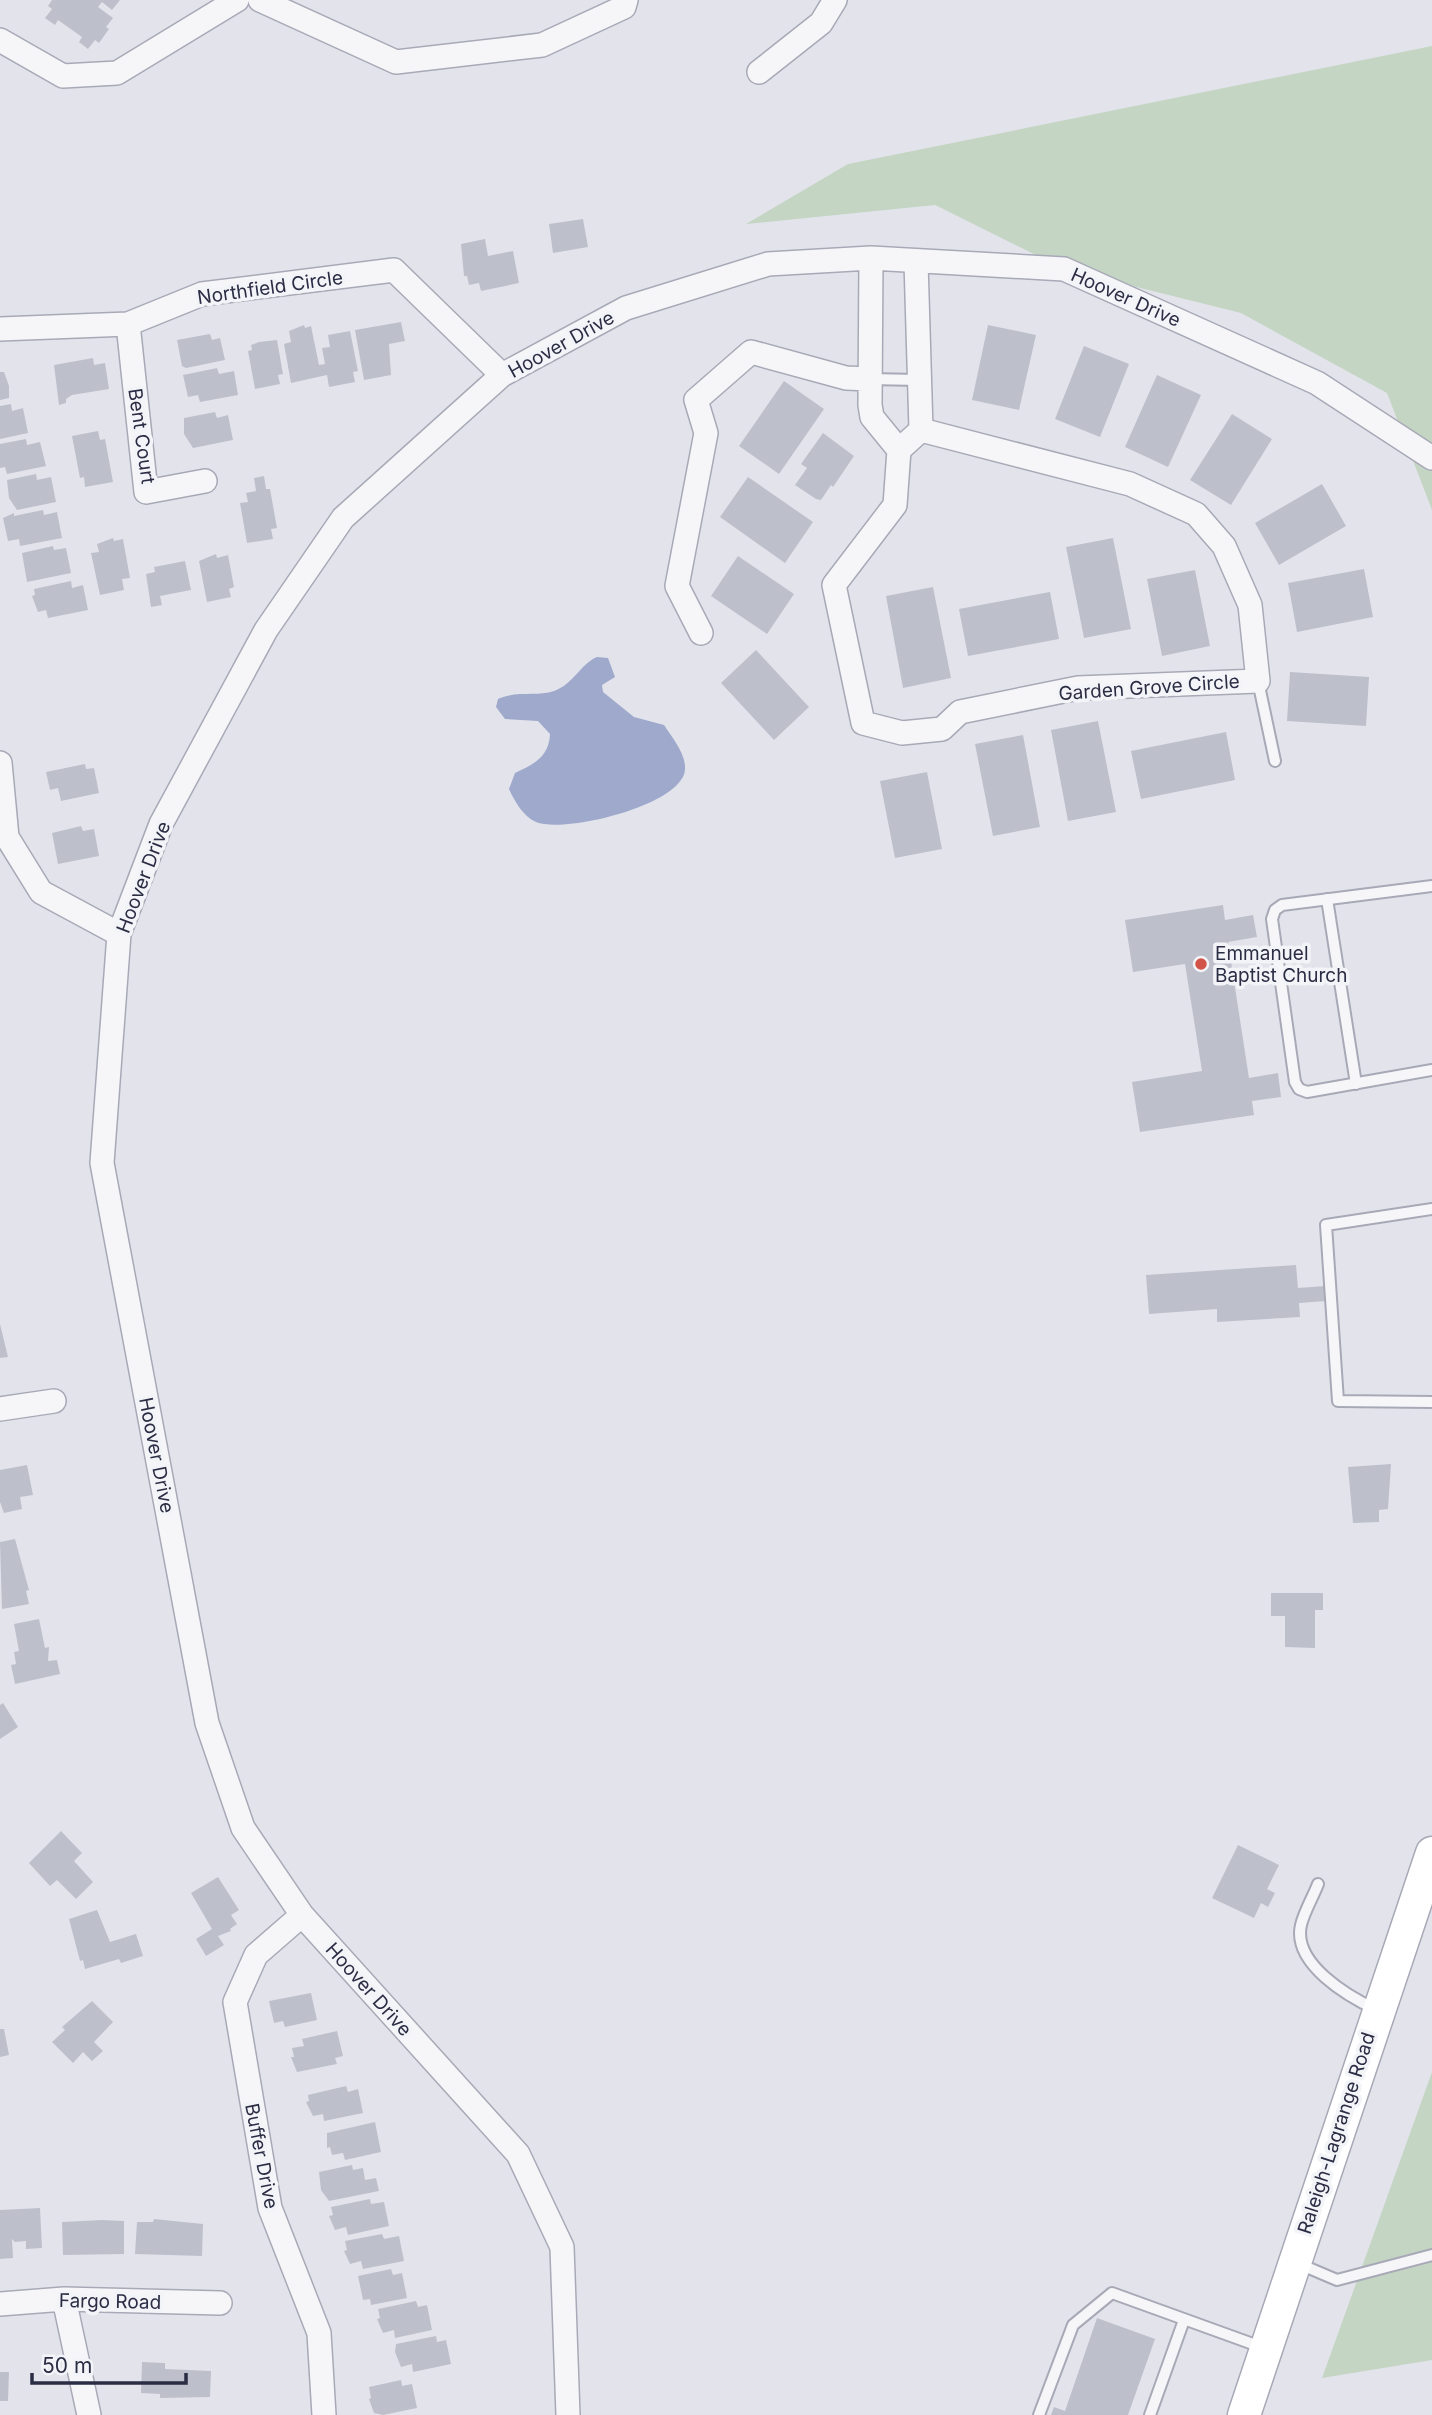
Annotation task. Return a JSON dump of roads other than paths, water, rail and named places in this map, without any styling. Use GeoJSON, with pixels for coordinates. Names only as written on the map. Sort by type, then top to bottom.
{"type":"FeatureCollection","features":[{"type":"Feature","properties":{"kind":"main road","name":"Raleigh-Lagrange Road"},"geometry":{"type":"LineString","coordinates":[[1244,2415],[1377,2010],[1432,1853]]}},
{"type":"Feature","properties":{"kind":"street"},"geometry":{"type":"LineString","coordinates":[[0,40],[63,76],[117,73],[237,0]]}},
{"type":"Feature","properties":{"kind":"street"},"geometry":{"type":"LineString","coordinates":[[260,0],[396,62],[542,45],[624,8],[626,0]]}},
{"type":"Feature","properties":{"kind":"street"},"geometry":{"type":"LineString","coordinates":[[759,72],[821,23],[835,0]]}},
{"type":"Feature","properties":{"kind":"street"},"geometry":{"type":"LineString","coordinates":[[871,258],[869,379],[872,417],[899,450],[921,430],[916,262]]}},
{"type":"Feature","properties":{"kind":"street","name":"Hoover Drive"},"geometry":{"type":"LineString","coordinates":[[568,2415],[562,2247],[518,2154],[302,1915],[243,1828],[207,1723],[102,1163],[119,934],[161,824],[265,630],[343,518],[502,375],[626,308],[768,264],[871,258],[1064,269],[1317,383],[1432,458]]}},
{"type":"Feature","properties":{"kind":"street","name":"Northfield Circle"},"geometry":{"type":"LineString","coordinates":[[0,329],[128,324],[202,294],[394,270],[502,375]]}},
{"type":"Feature","properties":{"kind":"street","name":"Bent Court"},"geometry":{"type":"LineString","coordinates":[[128,324],[146,492],[205,481]]}},
{"type":"Feature","properties":{"kind":"street"},"geometry":{"type":"LineString","coordinates":[[701,633],[677,586],[706,433],[696,400],[751,352],[846,378],[869,379]]}},
{"type":"Feature","properties":{"kind":"street","name":"Garden Grove Circle"},"geometry":{"type":"LineString","coordinates":[[899,450],[895,505],[834,584],[863,723],[901,733],[942,729],[960,712],[1078,688],[1258,681],[1250,605],[1224,546],[1196,514],[1130,484],[921,430]]}},
{"type":"Feature","properties":{"kind":"street"},"geometry":{"type":"LineString","coordinates":[[0,763],[7,837],[41,892],[119,934]]}},
{"type":"Feature","properties":{"kind":"street"},"geometry":{"type":"LineString","coordinates":[[0,1409],[54,1401]]}},
{"type":"Feature","properties":{"kind":"street","name":"Buffer Drive"},"geometry":{"type":"LineString","coordinates":[[302,1915],[256,1955],[235,2003],[270,2208],[319,2333],[324,2415]]}},
{"type":"Feature","properties":{"kind":"street"},"geometry":{"type":"LineString","coordinates":[[64,2299],[89,2415]]}},
{"type":"Feature","properties":{"kind":"street","name":"Fargo Road"},"geometry":{"type":"LineString","coordinates":[[0,2304],[64,2299],[220,2303]]}},
{"type":"Feature","properties":{"kind":"lane"},"geometry":{"type":"LineString","coordinates":[[869,379],[919,380]]}},
{"type":"Feature","properties":{"kind":"lane"},"geometry":{"type":"LineString","coordinates":[[1258,681],[1275,761]]}},
{"type":"Feature","properties":{"kind":"lane"},"geometry":{"type":"LineString","coordinates":[[1432,886],[1282,905],[1275,910],[1272,919],[1295,1082],[1299,1089],[1307,1092],[1432,1070]]}},
{"type":"Feature","properties":{"kind":"lane"},"geometry":{"type":"LineString","coordinates":[[1327,899],[1356,1084]]}},
{"type":"Feature","properties":{"kind":"lane"},"geometry":{"type":"LineString","coordinates":[[1432,1209],[1326,1225],[1338,1401],[1432,1402]]}},
{"type":"Feature","properties":{"kind":"lane"},"geometry":{"type":"LineString","coordinates":[[1318,1884],[1301,1926],[1301,1939],[1314,1965],[1331,1984],[1346,1996],[1377,2010]]}},
{"type":"Feature","properties":{"kind":"lane"},"geometry":{"type":"LineString","coordinates":[[1294,2262],[1337,2280],[1432,2255]]}},
{"type":"Feature","properties":{"kind":"lane"},"geometry":{"type":"LineString","coordinates":[[1039,2415],[1073,2325],[1112,2293],[1266,2348]]}},
{"type":"Feature","properties":{"kind":"lane"},"geometry":{"type":"LineString","coordinates":[[1150,2415],[1184,2320]]}},
{"type":"Feature","properties":{"kind":"water"},"geometry":{"type":"Polygon","coordinates":[[[597,657],[608,658],[615,677],[602,685],[603,692],[634,717],[664,725],[681,752],[685,769],[679,782],[665,794],[621,814],[571,824],[550,825],[536,822],[523,812],[509,789],[515,773],[534,763],[547,749],[550,734],[538,721],[505,719],[496,707],[498,699],[554,691],[567,684],[597,657]]]}},
{"type":"Feature","properties":{"kind":"place","name":"Emmanuel Baptist Church"},"geometry":{"type":"Point","coordinates":[1201,964]}}]}
